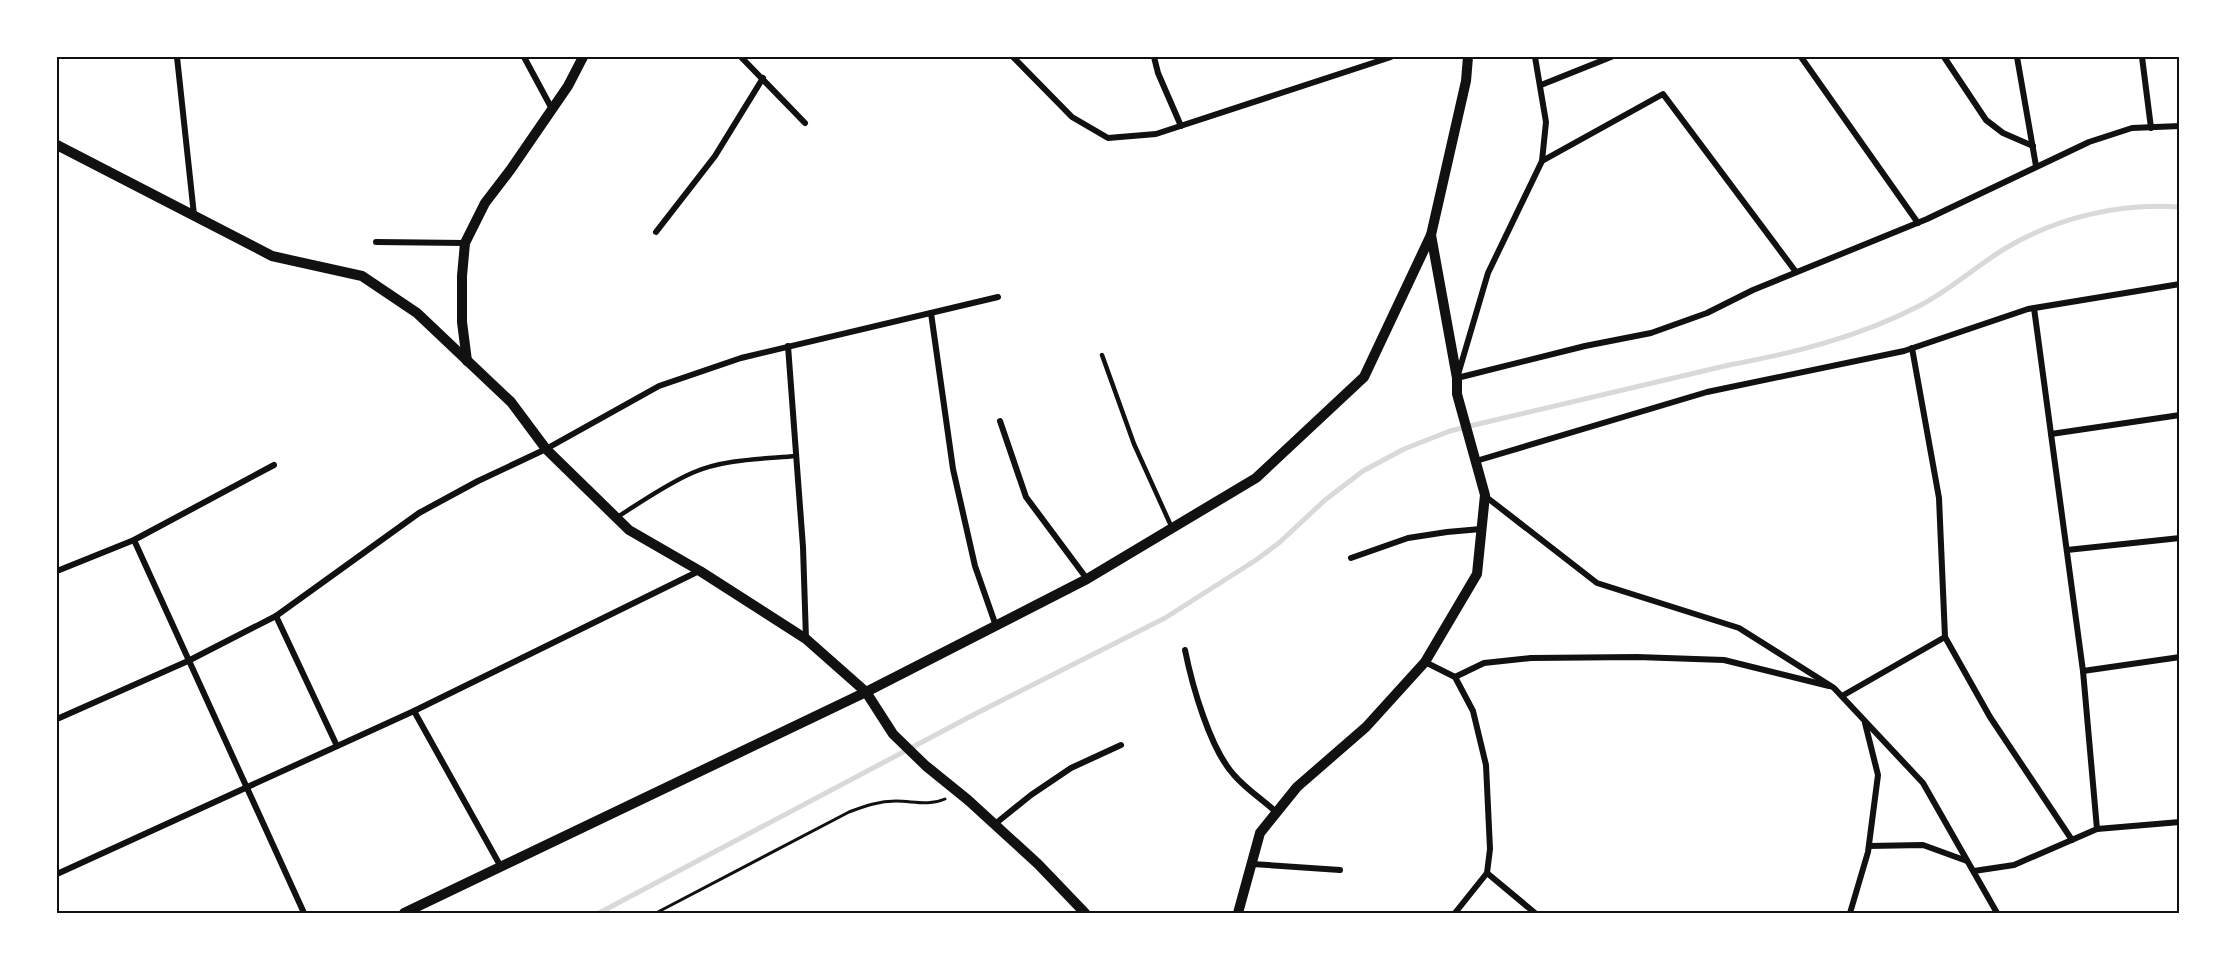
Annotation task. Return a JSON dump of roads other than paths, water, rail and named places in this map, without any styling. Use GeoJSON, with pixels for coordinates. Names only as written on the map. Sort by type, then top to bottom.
{"type":"FeatureCollection","features":[{"type":"Feature","properties":{"kind":"street"},"geometry":{"type":"LineString","coordinates":[[177,57],[194,216]]}},
{"type":"Feature","properties":{"kind":"street"},"geometry":{"type":"LineString","coordinates":[[524,57],[552,109]]}},
{"type":"Feature","properties":{"kind":"street"},"geometry":{"type":"LineString","coordinates":[[467,360],[462,322],[465,243],[485,203],[568,86],[583,57]]}},
{"type":"Feature","properties":{"kind":"street"},"geometry":{"type":"LineString","coordinates":[[741,57],[805,123]]}},
{"type":"Feature","properties":{"kind":"street"},"geometry":{"type":"LineString","coordinates":[[1013,57],[1072,117],[1108,138],[1156,134],[1391,57]]}},
{"type":"Feature","properties":{"kind":"street"},"geometry":{"type":"LineString","coordinates":[[1154,57],[1158,73],[1181,126]]}},
{"type":"Feature","properties":{"kind":"street"},"geometry":{"type":"LineString","coordinates":[[404,913],[866,692],[996,626],[1087,579],[1256,478],[1364,377],[1431,235],[1466,81],[1468,57]]}},
{"type":"Feature","properties":{"kind":"street"},"geometry":{"type":"LineString","coordinates":[[1457,378],[1488,273],[1542,161],[1546,122],[1535,57]]}},
{"type":"Feature","properties":{"kind":"street"},"geometry":{"type":"LineString","coordinates":[[1541,85],[1611,57]]}},
{"type":"Feature","properties":{"kind":"street"},"geometry":{"type":"LineString","coordinates":[[1802,57],[1918,223]]}},
{"type":"Feature","properties":{"kind":"street"},"geometry":{"type":"LineString","coordinates":[[1944,57],[1986,120],[2002,133],[2033,146]]}},
{"type":"Feature","properties":{"kind":"street"},"geometry":{"type":"LineString","coordinates":[[2017,57],[2036,165]]}},
{"type":"Feature","properties":{"kind":"street"},"geometry":{"type":"LineString","coordinates":[[2142,57],[2151,128]]}},
{"type":"Feature","properties":{"kind":"street"},"geometry":{"type":"LineString","coordinates":[[656,232],[715,156],[763,78]]}},
{"type":"Feature","properties":{"kind":"street"},"geometry":{"type":"LineString","coordinates":[[1542,161],[1664,94],[1796,272]]}},
{"type":"Feature","properties":{"kind":"street"},"geometry":{"type":"LineString","coordinates":[[1457,378],[1585,346],[1651,333],[1707,313],[1753,290],[1918,223],[2036,165],[2089,142],[2132,129],[2180,126]]}},
{"type":"Feature","properties":{"kind":"street"},"geometry":{"type":"LineString","coordinates":[[57,145],[272,256],[362,276],[417,313],[511,402],[546,449],[629,530],[700,571],[806,639],[866,692],[893,734],[1038,864],[1085,913]]}},
{"type":"Feature","properties":{"kind":"street"},"geometry":{"type":"LineString","coordinates":[[1238,913],[1260,833],[1297,787],[1366,727],[1425,662],[1477,574],[1485,495],[1457,394],[1457,378],[1431,235]]}},
{"type":"Feature","properties":{"kind":"street"},"geometry":{"type":"LineString","coordinates":[[376,242],[465,243]]}},
{"type":"Feature","properties":{"kind":"street"},"geometry":{"type":"LineString","coordinates":[[1476,461],[1707,392],[1912,348],[2034,308],[2180,284]]}},
{"type":"Feature","properties":{"kind":"street"},"geometry":{"type":"LineString","coordinates":[[57,719],[188,662],[276,616],[419,513],[478,481],[546,449],[659,386],[741,358],[998,297]]}},
{"type":"Feature","properties":{"kind":"street"},"geometry":{"type":"LineString","coordinates":[[2034,308],[2083,671],[2097,830]]}},
{"type":"Feature","properties":{"kind":"street"},"geometry":{"type":"LineString","coordinates":[[931,313],[953,469],[975,566],[996,626]]}},
{"type":"Feature","properties":{"kind":"street"},"geometry":{"type":"LineString","coordinates":[[788,346],[803,546],[806,639]]}},
{"type":"Feature","properties":{"kind":"street"},"geometry":{"type":"LineString","coordinates":[[1912,348],[1939,498],[1945,636],[1990,717],[2072,840]]}},
{"type":"Feature","properties":{"kind":"street"},"geometry":{"type":"LineString","coordinates":[[2051,434],[2180,415]]}},
{"type":"Feature","properties":{"kind":"street"},"geometry":{"type":"LineString","coordinates":[[1000,421],[1026,497],[1087,579]]}},
{"type":"Feature","properties":{"kind":"street"},"geometry":{"type":"LineString","coordinates":[[57,571],[134,540],[274,465]]}},
{"type":"Feature","properties":{"kind":"street"},"geometry":{"type":"LineString","coordinates":[[1485,495],[1597,583],[1739,628],[1834,687],[1923,783],[1998,913]]}},
{"type":"Feature","properties":{"kind":"street"},"geometry":{"type":"LineString","coordinates":[[1351,558],[1408,538],[1481,529]]}},
{"type":"Feature","properties":{"kind":"street"},"geometry":{"type":"LineString","coordinates":[[2067,550],[2180,538]]}},
{"type":"Feature","properties":{"kind":"street"},"geometry":{"type":"LineString","coordinates":[[134,540],[304,913]]}},
{"type":"Feature","properties":{"kind":"street"},"geometry":{"type":"LineString","coordinates":[[57,874],[414,711],[700,571]]}},
{"type":"Feature","properties":{"kind":"street"},"geometry":{"type":"LineString","coordinates":[[276,616],[337,746]]}},
{"type":"Feature","properties":{"kind":"street"},"geometry":{"type":"LineString","coordinates":[[1842,696],[1945,636]]}},
{"type":"Feature","properties":{"kind":"street"},"geometry":{"type":"LineString","coordinates":[[1185,650],[1192,684],[1213,740],[1233,775],[1276,812]]}},
{"type":"Feature","properties":{"kind":"street"},"geometry":{"type":"LineString","coordinates":[[1455,677],[1484,663],[1531,658],[1648,657],[1724,660],[1834,687]]}},
{"type":"Feature","properties":{"kind":"street"},"geometry":{"type":"LineString","coordinates":[[2083,671],[2180,657]]}},
{"type":"Feature","properties":{"kind":"street"},"geometry":{"type":"LineString","coordinates":[[1425,662],[1455,677],[1473,711],[1486,765],[1490,849],[1487,873],[1455,913]]}},
{"type":"Feature","properties":{"kind":"street"},"geometry":{"type":"LineString","coordinates":[[414,711],[501,867]]}},
{"type":"Feature","properties":{"kind":"street"},"geometry":{"type":"LineString","coordinates":[[1850,913],[1869,846],[1878,775],[1865,722]]}},
{"type":"Feature","properties":{"kind":"street"},"geometry":{"type":"LineString","coordinates":[[995,824],[1031,795],[1071,768],[1121,745]]}},
{"type":"Feature","properties":{"kind":"street"},"geometry":{"type":"LineString","coordinates":[[1974,871],[2014,865],[2097,830],[2180,822]]}},
{"type":"Feature","properties":{"kind":"street"},"geometry":{"type":"LineString","coordinates":[[1869,846],[1923,845],[1967,861]]}},
{"type":"Feature","properties":{"kind":"street"},"geometry":{"type":"LineString","coordinates":[[1252,864],[1340,870]]}},
{"type":"Feature","properties":{"kind":"street"},"geometry":{"type":"LineString","coordinates":[[1487,873],[1535,913]]}},
{"type":"Feature","properties":{"kind":"lane"},"geometry":{"type":"LineString","coordinates":[[1102,355],[1134,444],[1173,528]]}},
{"type":"Feature","properties":{"kind":"lane"},"geometry":{"type":"LineString","coordinates":[[616,518],[693,472],[718,465],[796,456]]}},
{"type":"Feature","properties":{"kind":"waterway"},"geometry":{"type":"LineString","coordinates":[[599,913],[977,713],[1165,618],[1256,560],[1280,542],[1325,500],[1363,471],[1404,449],[1450,431],[1826,343],[1873,327],[1919,306],[2006,248],[2047,228],[2068,220],[2112,210],[2134,207],[2180,207]]}}]}
